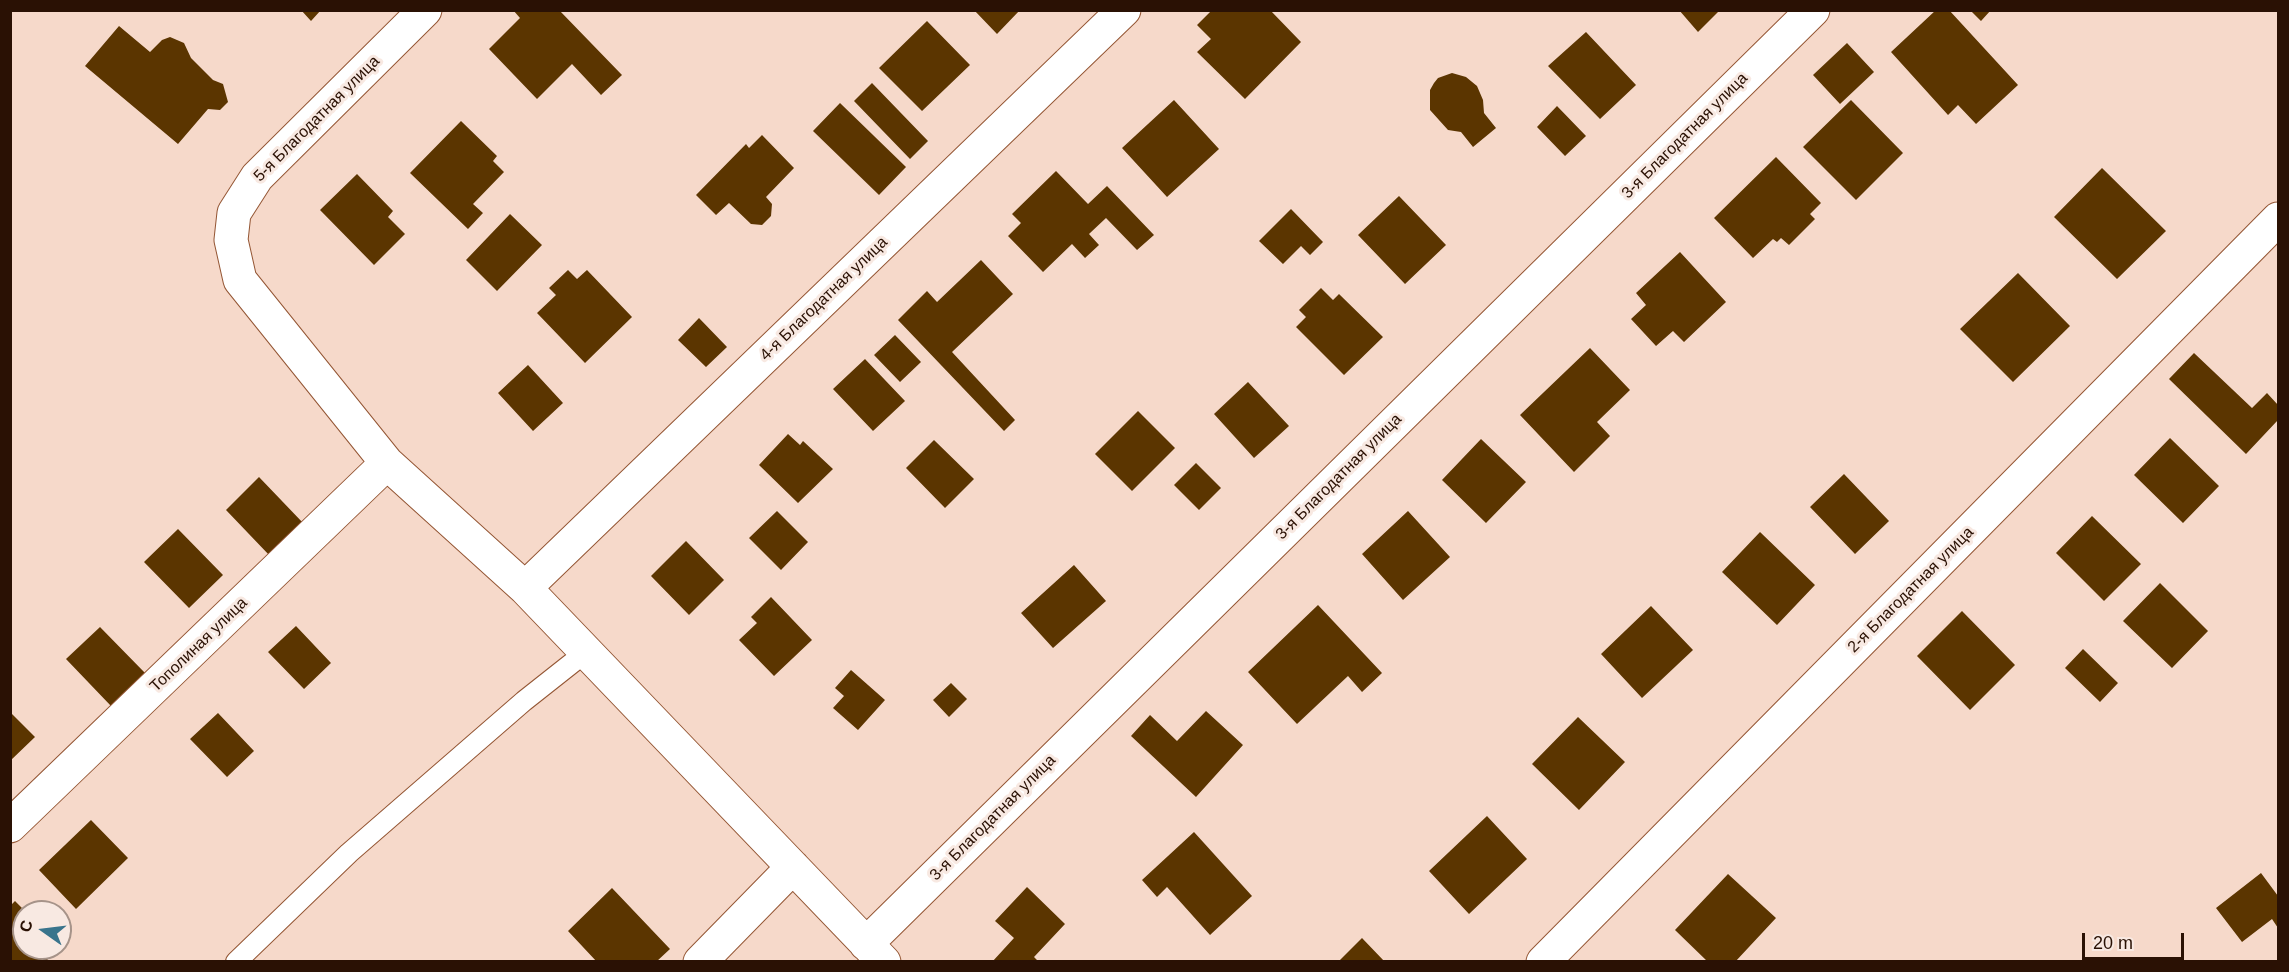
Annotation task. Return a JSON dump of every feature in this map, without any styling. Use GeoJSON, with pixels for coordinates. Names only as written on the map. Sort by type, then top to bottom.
{"type":"FeatureCollection","features":[{"type":"Feature","properties":{"kind":"street","name":"5-я Благодатная улица"},"geometry":{"type":"LineString","coordinates":[[387,463],[240,280],[231,240],[234,213],[257,177],[425,10]]}},
{"type":"Feature","properties":{"kind":"street","name":"4-я Благодатная улица"},"geometry":{"type":"LineString","coordinates":[[525,588],[1124,10]]}},
{"type":"Feature","properties":{"kind":"street","name":"3-я Благодатная улица"},"geometry":{"type":"LineString","coordinates":[[875,953],[1813,10]]}},
{"type":"Feature","properties":{"kind":"street","name":"2-я Благодатная улица"},"geometry":{"type":"LineString","coordinates":[[1543,962],[2278,219]]}},
{"type":"Feature","properties":{"kind":"street"},"geometry":{"type":"LineString","coordinates":[[387,463],[525,588],[875,953]]}},
{"type":"Feature","properties":{"kind":"street","name":"Тополиная улица"},"geometry":{"type":"LineString","coordinates":[[10,826],[387,463]]}},
{"type":"Feature","properties":{"kind":"street"},"geometry":{"type":"LineString","coordinates":[[700,962],[793,867]]}},
{"type":"Feature","properties":{"kind":"lane"},"geometry":{"type":"LineString","coordinates":[[236,962],[349,853],[524,701],[586,652]]}},
{"type":"Feature","properties":{"kind":"building"},"geometry":{"type":"Polygon","coordinates":[[[301,10],[321,10],[311,21],[301,10]]]}},
{"type":"Feature","properties":{"kind":"building"},"geometry":{"type":"Polygon","coordinates":[[[513,10],[559,10],[622,75],[601,95],[572,64],[537,99],[489,49],[520,18],[513,10]]]}},
{"type":"Feature","properties":{"kind":"building"},"geometry":{"type":"Polygon","coordinates":[[[974,10],[1020,10],[997,34],[974,10]]]}},
{"type":"Feature","properties":{"kind":"building"},"geometry":{"type":"Polygon","coordinates":[[[1212,10],[1270,10],[1301,42],[1245,99],[1197,52],[1211,39],[1197,25],[1212,10]]]}},
{"type":"Feature","properties":{"kind":"building"},"geometry":{"type":"Polygon","coordinates":[[[1679,10],[1720,10],[1698,32],[1679,10]]]}},
{"type":"Feature","properties":{"kind":"building"},"geometry":{"type":"Polygon","coordinates":[[[1936,10],[1949,10],[2018,85],[1976,124],[1958,105],[1948,115],[1891,52],[1936,10]]]}},
{"type":"Feature","properties":{"kind":"building"},"geometry":{"type":"Polygon","coordinates":[[[1970,10],[1991,10],[1981,21],[1970,10]]]}},
{"type":"Feature","properties":{"kind":"building"},"geometry":{"type":"Polygon","coordinates":[[[927,21],[970,65],[922,111],[879,68],[927,21]]]}},
{"type":"Feature","properties":{"kind":"building"},"geometry":{"type":"Polygon","coordinates":[[[119,26],[150,52],[162,40],[170,37],[184,43],[191,58],[213,80],[223,84],[228,102],[220,110],[208,109],[178,144],[85,66],[119,26]]]}},
{"type":"Feature","properties":{"kind":"building"},"geometry":{"type":"Polygon","coordinates":[[[1586,32],[1636,85],[1600,119],[1548,66],[1586,32]]]}},
{"type":"Feature","properties":{"kind":"building"},"geometry":{"type":"Polygon","coordinates":[[[1847,43],[1874,72],[1840,104],[1813,75],[1847,43]]]}},
{"type":"Feature","properties":{"kind":"building"},"geometry":{"type":"Polygon","coordinates":[[[1452,73],[1466,77],[1477,86],[1483,100],[1484,113],[1496,128],[1473,147],[1461,132],[1448,130],[1430,110],[1430,90],[1434,83],[1438,78],[1452,73]]]}},
{"type":"Feature","properties":{"kind":"building"},"geometry":{"type":"Polygon","coordinates":[[[872,83],[928,141],[910,159],[854,101],[872,83]]]}},
{"type":"Feature","properties":{"kind":"building"},"geometry":{"type":"Polygon","coordinates":[[[1174,100],[1219,149],[1167,197],[1122,148],[1174,100]]]}},
{"type":"Feature","properties":{"kind":"building"},"geometry":{"type":"Polygon","coordinates":[[[1851,100],[1903,153],[1856,200],[1803,147],[1851,100]]]}},
{"type":"Feature","properties":{"kind":"building"},"geometry":{"type":"Polygon","coordinates":[[[840,103],[906,167],[879,195],[813,131],[840,103]]]}},
{"type":"Feature","properties":{"kind":"building"},"geometry":{"type":"Polygon","coordinates":[[[1557,106],[1586,136],[1565,156],[1537,127],[1557,106]]]}},
{"type":"Feature","properties":{"kind":"building"},"geometry":{"type":"Polygon","coordinates":[[[461,121],[497,156],[493,161],[504,172],[473,204],[483,213],[468,229],[410,173],[461,121]]]}},
{"type":"Feature","properties":{"kind":"building"},"geometry":{"type":"Polygon","coordinates":[[[762,135],[794,168],[766,197],[772,204],[771,216],[762,225],[751,224],[729,203],[716,215],[696,195],[746,144],[749,148],[762,135]]]}},
{"type":"Feature","properties":{"kind":"building"},"geometry":{"type":"Polygon","coordinates":[[[1776,157],[1821,203],[1810,214],[1815,219],[1789,245],[1781,238],[1777,242],[1773,239],[1753,258],[1714,218],[1776,157]]]}},
{"type":"Feature","properties":{"kind":"building"},"geometry":{"type":"Polygon","coordinates":[[[2102,168],[2166,231],[2117,279],[2054,217],[2102,168]]]}},
{"type":"Feature","properties":{"kind":"building"},"geometry":{"type":"Polygon","coordinates":[[[1056,171],[1088,204],[1107,186],[1154,235],[1137,250],[1106,218],[1089,234],[1099,245],[1085,258],[1072,244],[1043,272],[1008,236],[1021,223],[1012,214],[1056,171]]]}},
{"type":"Feature","properties":{"kind":"building"},"geometry":{"type":"Polygon","coordinates":[[[357,174],[393,211],[388,217],[405,234],[374,265],[320,210],[357,174]]]}},
{"type":"Feature","properties":{"kind":"building"},"geometry":{"type":"Polygon","coordinates":[[[1399,196],[1446,245],[1405,284],[1358,235],[1399,196]]]}},
{"type":"Feature","properties":{"kind":"building"},"geometry":{"type":"Polygon","coordinates":[[[1291,209],[1323,242],[1310,255],[1301,246],[1283,264],[1259,241],[1291,209]]]}},
{"type":"Feature","properties":{"kind":"building"},"geometry":{"type":"Polygon","coordinates":[[[510,214],[542,245],[497,291],[466,260],[510,214]]]}},
{"type":"Feature","properties":{"kind":"building"},"geometry":{"type":"Polygon","coordinates":[[[1680,252],[1726,302],[1684,342],[1673,331],[1656,346],[1631,319],[1646,305],[1636,293],[1680,252]]]}},
{"type":"Feature","properties":{"kind":"building"},"geometry":{"type":"Polygon","coordinates":[[[981,260],[1013,294],[952,352],[1015,420],[1004,431],[898,320],[927,291],[937,302],[981,260]]]}},
{"type":"Feature","properties":{"kind":"building"},"geometry":{"type":"Polygon","coordinates":[[[568,270],[577,279],[587,270],[632,317],[585,363],[537,313],[556,295],[549,288],[568,270]]]}},
{"type":"Feature","properties":{"kind":"building"},"geometry":{"type":"Polygon","coordinates":[[[2018,273],[2070,326],[2013,382],[1960,329],[2018,273]]]}},
{"type":"Feature","properties":{"kind":"building"},"geometry":{"type":"Polygon","coordinates":[[[1321,288],[1333,300],[1339,294],[1383,337],[1344,375],[1296,327],[1306,317],[1299,310],[1321,288]]]}},
{"type":"Feature","properties":{"kind":"building"},"geometry":{"type":"Polygon","coordinates":[[[699,318],[727,347],[706,367],[678,340],[699,318]]]}},
{"type":"Feature","properties":{"kind":"building"},"geometry":{"type":"Polygon","coordinates":[[[895,335],[921,362],[900,382],[874,355],[895,335]]]}},
{"type":"Feature","properties":{"kind":"building"},"geometry":{"type":"Polygon","coordinates":[[[1590,348],[1630,390],[1597,422],[1610,436],[1574,472],[1520,415],[1590,348]]]}},
{"type":"Feature","properties":{"kind":"building"},"geometry":{"type":"Polygon","coordinates":[[[2194,353],[2252,408],[2267,393],[2278,405],[2278,420],[2246,454],[2169,379],[2194,353]]]}},
{"type":"Feature","properties":{"kind":"building"},"geometry":{"type":"Polygon","coordinates":[[[865,359],[905,401],[873,431],[833,389],[865,359]]]}},
{"type":"Feature","properties":{"kind":"building"},"geometry":{"type":"Polygon","coordinates":[[[528,365],[563,403],[533,431],[498,393],[528,365]]]}},
{"type":"Feature","properties":{"kind":"building"},"geometry":{"type":"Polygon","coordinates":[[[1248,382],[1289,426],[1254,458],[1214,414],[1248,382]]]}},
{"type":"Feature","properties":{"kind":"building"},"geometry":{"type":"Polygon","coordinates":[[[1138,411],[1175,448],[1132,491],[1095,454],[1138,411]]]}},
{"type":"Feature","properties":{"kind":"building"},"geometry":{"type":"Polygon","coordinates":[[[788,434],[800,445],[803,441],[833,469],[798,503],[759,465],[788,434]]]}},
{"type":"Feature","properties":{"kind":"building"},"geometry":{"type":"Polygon","coordinates":[[[2170,438],[2219,486],[2183,523],[2134,475],[2170,438]]]}},
{"type":"Feature","properties":{"kind":"building"},"geometry":{"type":"Polygon","coordinates":[[[1481,439],[1526,482],[1486,523],[1442,480],[1481,439]]]}},
{"type":"Feature","properties":{"kind":"building"},"geometry":{"type":"Polygon","coordinates":[[[934,440],[974,479],[945,508],[906,468],[934,440]]]}},
{"type":"Feature","properties":{"kind":"building"},"geometry":{"type":"Polygon","coordinates":[[[1196,463],[1221,488],[1199,510],[1174,485],[1196,463]]]}},
{"type":"Feature","properties":{"kind":"building"},"geometry":{"type":"Polygon","coordinates":[[[1844,474],[1889,521],[1855,554],[1810,507],[1844,474]]]}},
{"type":"Feature","properties":{"kind":"building"},"geometry":{"type":"Polygon","coordinates":[[[259,477],[304,524],[270,556],[226,510],[259,477]]]}},
{"type":"Feature","properties":{"kind":"building"},"geometry":{"type":"Polygon","coordinates":[[[777,511],[808,542],[781,570],[749,538],[777,511]]]}},
{"type":"Feature","properties":{"kind":"building"},"geometry":{"type":"Polygon","coordinates":[[[1408,511],[1450,557],[1403,600],[1362,554],[1408,511]]]}},
{"type":"Feature","properties":{"kind":"building"},"geometry":{"type":"Polygon","coordinates":[[[2092,516],[2141,564],[2104,601],[2056,553],[2092,516]]]}},
{"type":"Feature","properties":{"kind":"building"},"geometry":{"type":"Polygon","coordinates":[[[178,529],[223,575],[189,608],[144,562],[178,529]]]}},
{"type":"Feature","properties":{"kind":"building"},"geometry":{"type":"Polygon","coordinates":[[[1760,532],[1815,585],[1777,625],[1722,572],[1760,532]]]}},
{"type":"Feature","properties":{"kind":"building"},"geometry":{"type":"Polygon","coordinates":[[[686,541],[724,580],[689,615],[651,576],[686,541]]]}},
{"type":"Feature","properties":{"kind":"building"},"geometry":{"type":"Polygon","coordinates":[[[1074,565],[1106,601],[1053,648],[1021,613],[1074,565]]]}},
{"type":"Feature","properties":{"kind":"building"},"geometry":{"type":"Polygon","coordinates":[[[2160,583],[2208,631],[2172,668],[2123,621],[2160,583]]]}},
{"type":"Feature","properties":{"kind":"building"},"geometry":{"type":"Polygon","coordinates":[[[771,597],[812,640],[774,676],[739,640],[757,623],[751,617],[771,597]]]}},
{"type":"Feature","properties":{"kind":"building"},"geometry":{"type":"Polygon","coordinates":[[[1318,605],[1382,673],[1362,692],[1348,676],[1297,724],[1248,672],[1318,605]]]}},
{"type":"Feature","properties":{"kind":"building"},"geometry":{"type":"Polygon","coordinates":[[[1651,606],[1693,650],[1642,698],[1601,654],[1651,606]]]}},
{"type":"Feature","properties":{"kind":"building"},"geometry":{"type":"Polygon","coordinates":[[[1962,611],[2015,665],[1970,710],[1917,656],[1962,611]]]}},
{"type":"Feature","properties":{"kind":"building"},"geometry":{"type":"Polygon","coordinates":[[[296,626],[331,663],[304,689],[268,652],[296,626]]]}},
{"type":"Feature","properties":{"kind":"building"},"geometry":{"type":"Polygon","coordinates":[[[100,627],[145,673],[111,706],[66,659],[100,627]]]}},
{"type":"Feature","properties":{"kind":"building"},"geometry":{"type":"Polygon","coordinates":[[[2083,649],[2118,683],[2100,702],[2065,668],[2083,649]]]}},
{"type":"Feature","properties":{"kind":"building"},"geometry":{"type":"Polygon","coordinates":[[[851,670],[885,700],[858,730],[833,708],[844,696],[835,688],[851,670]]]}},
{"type":"Feature","properties":{"kind":"building"},"geometry":{"type":"Polygon","coordinates":[[[951,683],[967,699],[949,717],[933,700],[951,683]]]}},
{"type":"Feature","properties":{"kind":"building"},"geometry":{"type":"Polygon","coordinates":[[[1206,711],[1243,745],[1196,797],[1131,736],[1150,715],[1177,741],[1206,711]]]}},
{"type":"Feature","properties":{"kind":"building"},"geometry":{"type":"Polygon","coordinates":[[[10,712],[35,737],[10,761],[10,712]]]}},
{"type":"Feature","properties":{"kind":"building"},"geometry":{"type":"Polygon","coordinates":[[[218,713],[254,751],[227,777],[190,739],[218,713]]]}},
{"type":"Feature","properties":{"kind":"building"},"geometry":{"type":"Polygon","coordinates":[[[1578,717],[1625,762],[1579,810],[1532,764],[1578,717]]]}},
{"type":"Feature","properties":{"kind":"building"},"geometry":{"type":"Polygon","coordinates":[[[1487,816],[1527,859],[1469,914],[1429,871],[1487,816]]]}},
{"type":"Feature","properties":{"kind":"building"},"geometry":{"type":"Polygon","coordinates":[[[91,820],[128,858],[76,909],[72,905],[72,900],[67,900],[39,870],[91,820]]]}},
{"type":"Feature","properties":{"kind":"building"},"geometry":{"type":"Polygon","coordinates":[[[1194,832],[1252,896],[1210,935],[1167,887],[1157,897],[1142,880],[1194,832]]]}},
{"type":"Feature","properties":{"kind":"building"},"geometry":{"type":"Polygon","coordinates":[[[2261,873],[2278,896],[2278,928],[2272,919],[2242,942],[2216,908],[2261,873]]]}},
{"type":"Feature","properties":{"kind":"building"},"geometry":{"type":"Polygon","coordinates":[[[1728,874],[1776,918],[1735,962],[1708,962],[1675,930],[1728,874]]]}},
{"type":"Feature","properties":{"kind":"building"},"geometry":{"type":"Polygon","coordinates":[[[1027,887],[1065,924],[1034,957],[1039,962],[992,962],[1014,938],[995,921],[1027,887]]]}},
{"type":"Feature","properties":{"kind":"building"},"geometry":{"type":"Polygon","coordinates":[[[612,888],[670,949],[656,962],[597,962],[568,931],[612,888]]]}},
{"type":"Feature","properties":{"kind":"building"},"geometry":{"type":"Polygon","coordinates":[[[12,904],[12,960],[47,960],[45,962],[10,962],[10,906],[12,904]]]}},
{"type":"Feature","properties":{"kind":"building"},"geometry":{"type":"Polygon","coordinates":[[[1362,938],[1385,962],[1338,962],[1362,938]]]}}]}
